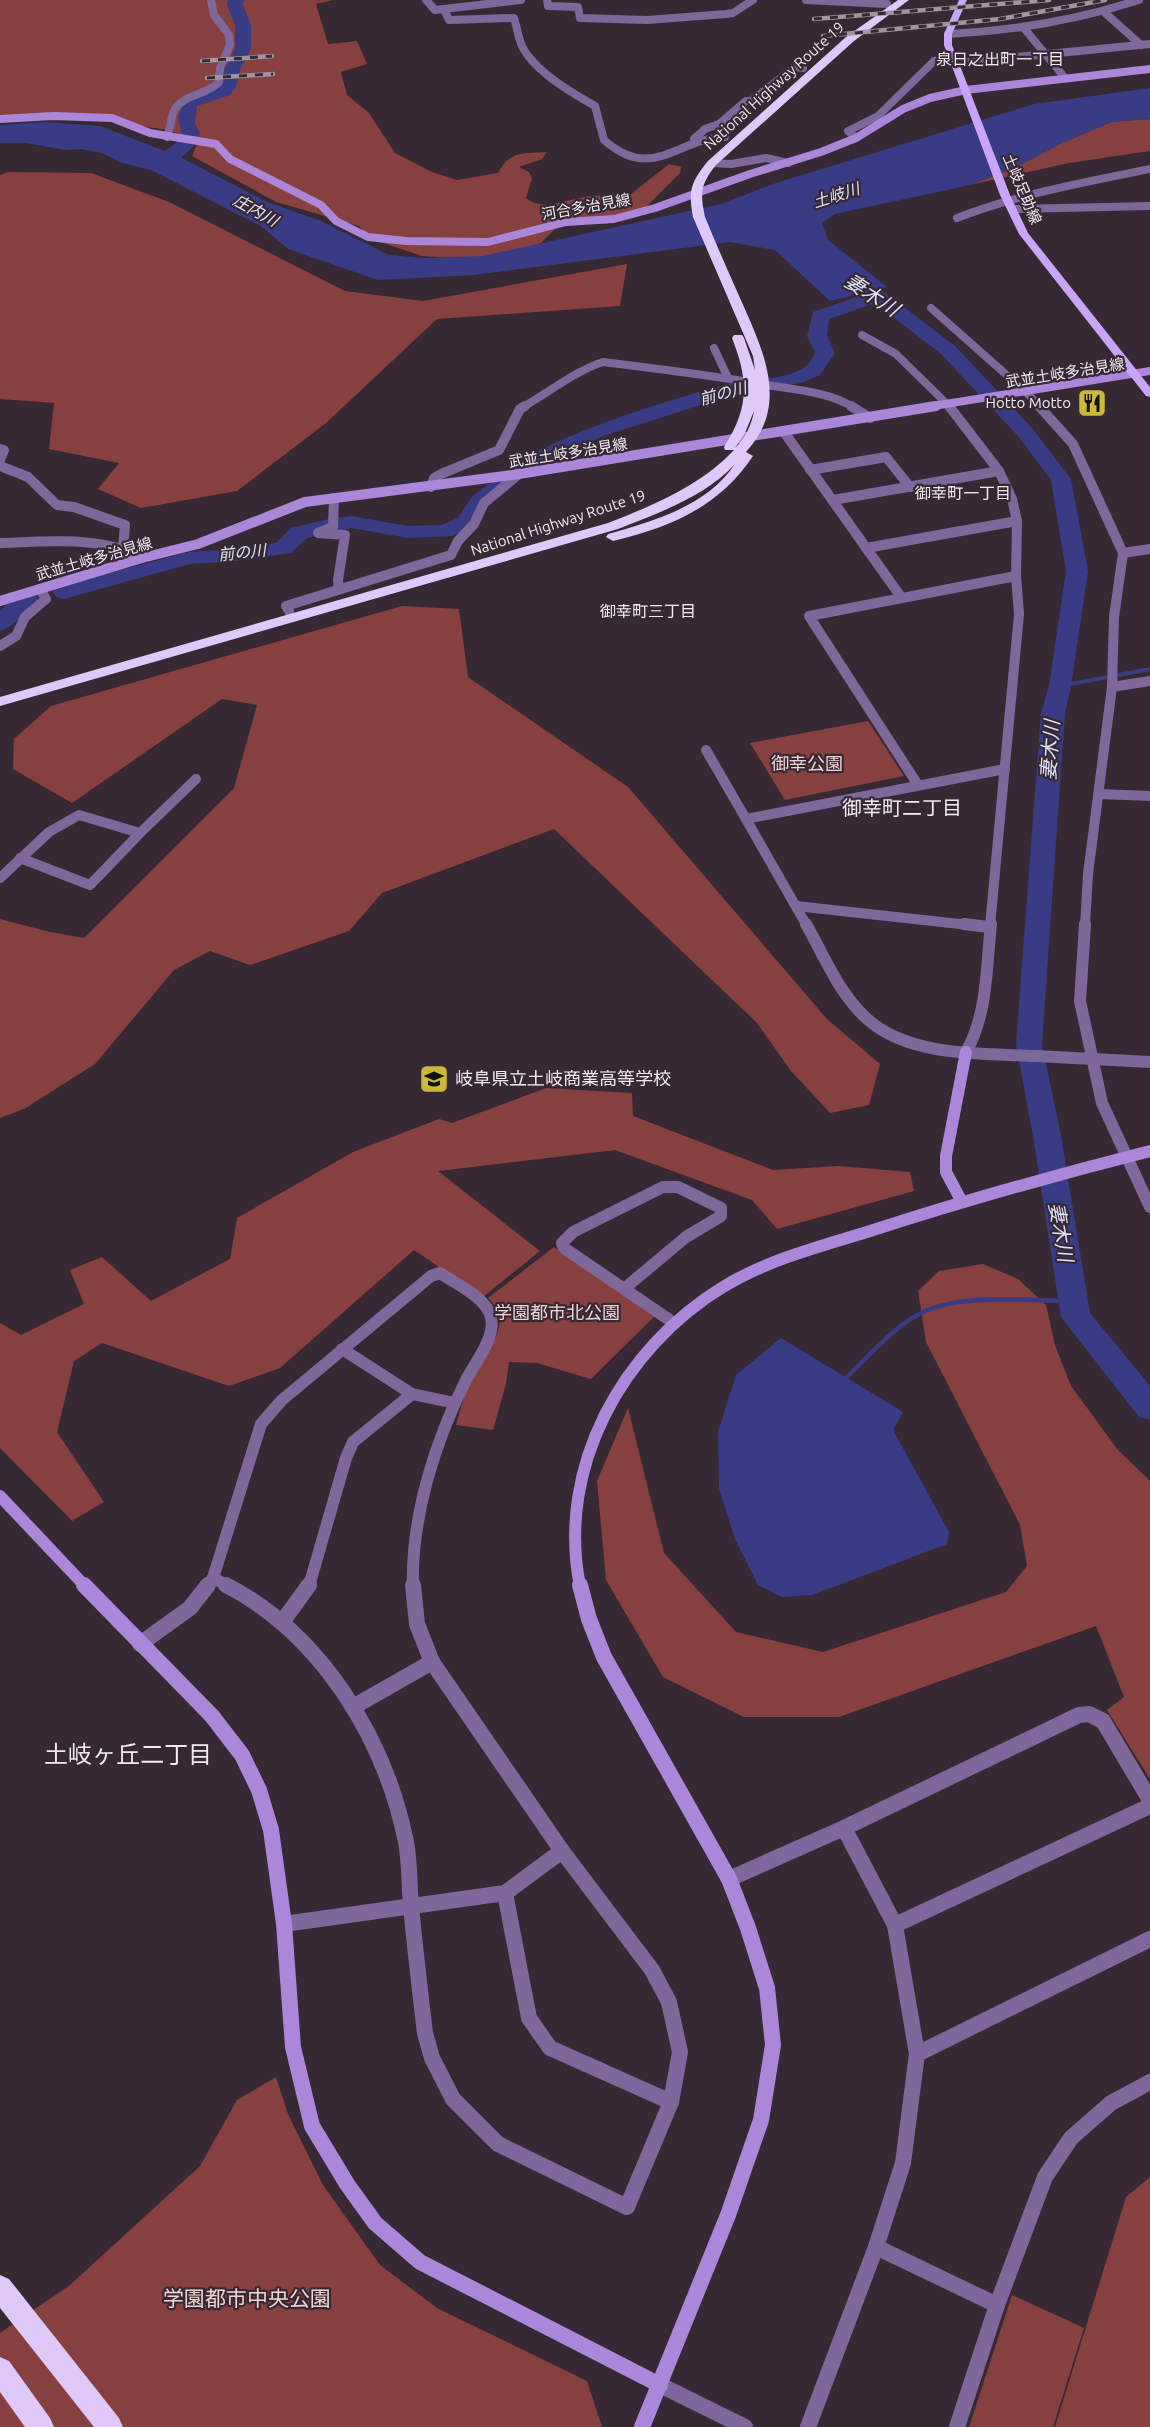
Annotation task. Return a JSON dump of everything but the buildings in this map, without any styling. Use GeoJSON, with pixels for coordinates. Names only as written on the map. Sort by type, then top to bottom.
{"type":"FeatureCollection","features":[{"type":"Feature","properties":{"kind":"highway","name":"National Highway Route 19"},"geometry":{"type":"LineString","coordinates":[[0,702],[613,526],[657,509],[732,462],[746,445],[763,411],[765,394],[710,258],[687,216],[693,169],[724,137],[803,68],[887,6],[904,0]]}},
{"type":"Feature","properties":{"kind":"highway","name":"National Highway Route 19"},"geometry":{"type":"LineString","coordinates":[[691,188],[712,163],[844,39]]}},
{"type":"Feature","properties":{"kind":"highway"},"geometry":{"type":"LineString","coordinates":[[401,588],[456,579],[655,526],[703,501],[737,473],[752,445],[748,438]]}},
{"type":"Feature","properties":{"kind":"highway","name":"National Highway Route 19"},"geometry":{"type":"LineString","coordinates":[[0,694],[605,520],[688,488]]}},
{"type":"Feature","properties":{"kind":"highway"},"geometry":{"type":"LineString","coordinates":[[0,2288],[110,2427]]}},
{"type":"Feature","properties":{"kind":"highway"},"geometry":{"type":"LineString","coordinates":[[0,2370],[41,2427]]}},
{"type":"Feature","properties":{"kind":"main road"},"geometry":{"type":"LineString","coordinates":[[948,34],[963,0]]}},
{"type":"Feature","properties":{"kind":"main road","name":"土岐足助線"},"geometry":{"type":"LineString","coordinates":[[948,34],[948,45],[1009,202],[1024,234],[1150,394]]}},
{"type":"Feature","properties":{"kind":"main road","name":"河合多治見線"},"geometry":{"type":"LineString","coordinates":[[0,119],[102,116],[150,133],[216,144],[230,159],[321,206],[336,221],[368,237],[406,241],[488,242],[566,222],[614,219],[788,163],[856,138],[912,105],[930,98],[966,90],[1150,69]]}},
{"type":"Feature","properties":{"kind":"main road","name":"武並土岐多治見線"},"geometry":{"type":"LineString","coordinates":[[0,601],[218,537],[305,502],[519,474],[1150,371]]}},
{"type":"Feature","properties":{"kind":"main road"},"geometry":{"type":"LineString","coordinates":[[962,1202],[946,1172],[946,1164],[966,1052]]}},
{"type":"Feature","properties":{"kind":"main road"},"geometry":{"type":"LineString","coordinates":[[642,2427],[728,2215],[761,2120],[773,2045],[767,1988],[748,1928],[729,1879],[604,1657],[593,1632],[578,1569],[576,1549],[578,1493],[583,1468],[597,1427],[612,1396],[641,1356],[674,1323],[722,1287],[778,1261],[962,1202],[1150,1151]]}},
{"type":"Feature","properties":{"kind":"main road"},"geometry":{"type":"LineString","coordinates":[[0,1496],[140,1644],[212,1716],[246,1764],[260,1790],[271,1830],[284,1924],[293,2047],[312,2126],[347,2184],[375,2223],[420,2262],[660,2385]]}},
{"type":"Feature","properties":{"kind":"street"},"geometry":{"type":"LineString","coordinates":[[426,0],[435,10],[521,0]]}},
{"type":"Feature","properties":{"kind":"street"},"geometry":{"type":"LineString","coordinates":[[547,0],[548,6],[578,7],[580,18],[647,20],[733,13],[753,0]]}},
{"type":"Feature","properties":{"kind":"street"},"geometry":{"type":"LineString","coordinates":[[806,0],[887,6]]}},
{"type":"Feature","properties":{"kind":"street"},"geometry":{"type":"LineString","coordinates":[[948,34],[1023,27],[1139,0]]}},
{"type":"Feature","properties":{"kind":"street"},"geometry":{"type":"LineString","coordinates":[[171,138],[171,117],[181,102],[207,92],[219,82],[220,68],[230,45],[224,26],[214,15],[213,2]]}},
{"type":"Feature","properties":{"kind":"street"},"geometry":{"type":"LineString","coordinates":[[444,9],[449,20],[514,18],[522,46],[533,61],[568,91],[595,106],[604,140],[609,145],[636,157],[652,159],[664,158],[709,137],[724,137]]}},
{"type":"Feature","properties":{"kind":"street"},"geometry":{"type":"LineString","coordinates":[[1103,10],[1141,45]]}},
{"type":"Feature","properties":{"kind":"street"},"geometry":{"type":"LineString","coordinates":[[1023,27],[1065,78]]}},
{"type":"Feature","properties":{"kind":"street"},"geometry":{"type":"LineString","coordinates":[[856,138],[848,132],[878,116],[932,63],[1150,44]]}},
{"type":"Feature","properties":{"kind":"street"},"geometry":{"type":"LineString","coordinates":[[746,101],[751,101],[795,67],[803,68]]}},
{"type":"Feature","properties":{"kind":"street"},"geometry":{"type":"LineString","coordinates":[[691,146],[694,139],[705,129],[719,124],[777,74]]}},
{"type":"Feature","properties":{"kind":"street"},"geometry":{"type":"LineString","coordinates":[[712,163],[731,164],[766,158],[788,163]]}},
{"type":"Feature","properties":{"kind":"street"},"geometry":{"type":"LineString","coordinates":[[957,218],[985,207],[1066,186],[1150,169]]}},
{"type":"Feature","properties":{"kind":"street"},"geometry":{"type":"LineString","coordinates":[[1009,202],[1150,206]]}},
{"type":"Feature","properties":{"kind":"street"},"geometry":{"type":"LineString","coordinates":[[931,308],[1024,393],[1073,444],[1123,554],[1114,617],[1112,687],[1087,885],[1080,1001],[1087,1058],[1119,1159],[1150,1207]]}},
{"type":"Feature","properties":{"kind":"street"},"geometry":{"type":"LineString","coordinates":[[862,335],[896,354],[951,405],[999,471],[1012,499],[1017,521],[1016,576],[1019,614],[983,1006],[977,1032],[966,1052]]}},
{"type":"Feature","properties":{"kind":"street"},"geometry":{"type":"LineString","coordinates":[[714,348],[728,378]]}},
{"type":"Feature","properties":{"kind":"street"},"geometry":{"type":"LineString","coordinates":[[431,487],[434,478],[441,474],[503,447],[520,409],[576,376],[585,367],[603,362],[728,378],[756,375],[766,385],[834,397],[870,418]]}},
{"type":"Feature","properties":{"kind":"street"},"geometry":{"type":"LineString","coordinates":[[784,432],[901,597]]}},
{"type":"Feature","properties":{"kind":"street"},"geometry":{"type":"LineString","coordinates":[[0,449],[3,450],[0,460]]}},
{"type":"Feature","properties":{"kind":"street"},"geometry":{"type":"LineString","coordinates":[[810,470],[886,457],[910,487]]}},
{"type":"Feature","properties":{"kind":"street"},"geometry":{"type":"LineString","coordinates":[[0,466],[28,477],[57,505],[74,507],[125,525],[123,548]]}},
{"type":"Feature","properties":{"kind":"street"},"geometry":{"type":"LineString","coordinates":[[833,500],[999,471]]}},
{"type":"Feature","properties":{"kind":"street"},"geometry":{"type":"LineString","coordinates":[[289,611],[286,606],[451,555],[458,541],[474,524],[484,503],[519,474]]}},
{"type":"Feature","properties":{"kind":"street"},"geometry":{"type":"LineString","coordinates":[[334,498],[333,524],[318,534],[341,533],[345,535],[338,580],[339,589]]}},
{"type":"Feature","properties":{"kind":"street"},"geometry":{"type":"LineString","coordinates":[[866,548],[1017,521]]}},
{"type":"Feature","properties":{"kind":"street"},"geometry":{"type":"LineString","coordinates":[[0,543],[72,543],[123,548],[134,551],[142,558]]}},
{"type":"Feature","properties":{"kind":"street"},"geometry":{"type":"LineString","coordinates":[[1123,554],[1150,549]]}},
{"type":"Feature","properties":{"kind":"street"},"geometry":{"type":"LineString","coordinates":[[918,785],[808,616],[1016,576]]}},
{"type":"Feature","properties":{"kind":"street"},"geometry":{"type":"LineString","coordinates":[[0,646],[16,636],[25,616],[46,599],[40,589]]}},
{"type":"Feature","properties":{"kind":"street"},"geometry":{"type":"LineString","coordinates":[[1112,687],[1150,681]]}},
{"type":"Feature","properties":{"kind":"street"},"geometry":{"type":"LineString","coordinates":[[706,750],[849,1000],[872,1023],[898,1038],[921,1045],[966,1052],[1150,1062]]}},
{"type":"Feature","properties":{"kind":"street"},"geometry":{"type":"LineString","coordinates":[[746,819],[1005,769]]}},
{"type":"Feature","properties":{"kind":"street"},"geometry":{"type":"LineString","coordinates":[[20,858],[90,885],[196,779]]}},
{"type":"Feature","properties":{"kind":"street"},"geometry":{"type":"LineString","coordinates":[[1100,794],[1150,796]]}},
{"type":"Feature","properties":{"kind":"street"},"geometry":{"type":"LineString","coordinates":[[0,878],[49,832],[79,815],[140,833]]}},
{"type":"Feature","properties":{"kind":"street"},"geometry":{"type":"LineString","coordinates":[[796,906],[989,927]]}},
{"type":"Feature","properties":{"kind":"street"},"geometry":{"type":"LineString","coordinates":[[625,1288],[686,1237],[721,1216],[721,1208],[678,1187],[663,1187],[573,1232],[562,1243],[564,1248],[674,1323]]}},
{"type":"Feature","properties":{"kind":"street"},"geometry":{"type":"LineString","coordinates":[[140,1644],[190,1608],[213,1578],[261,1424],[282,1400],[431,1276],[440,1273],[484,1306],[492,1319],[487,1343],[476,1358],[455,1402],[429,1480],[417,1526],[414,1550],[414,1612],[420,1637],[432,1662],[562,1851],[652,1970],[669,2002],[680,2052],[671,2102],[627,2207],[498,2144],[453,2099],[432,2058],[425,2033],[406,1843],[391,1788],[352,1707],[319,1662],[282,1621],[237,1588],[213,1578]]}},
{"type":"Feature","properties":{"kind":"street"},"geometry":{"type":"LineString","coordinates":[[342,1349],[412,1394],[455,1402]]}},
{"type":"Feature","properties":{"kind":"street"},"geometry":{"type":"LineString","coordinates":[[282,1621],[308,1589],[346,1458],[353,1442],[412,1394]]}},
{"type":"Feature","properties":{"kind":"street"},"geometry":{"type":"LineString","coordinates":[[352,1707],[432,1662]]}},
{"type":"Feature","properties":{"kind":"street"},"geometry":{"type":"LineString","coordinates":[[729,1879],[844,1828],[1079,1715],[1089,1714],[1102,1720],[1150,1800]]}},
{"type":"Feature","properties":{"kind":"street"},"geometry":{"type":"LineString","coordinates":[[895,1925],[1150,1806]]}},
{"type":"Feature","properties":{"kind":"street"},"geometry":{"type":"LineString","coordinates":[[808,2427],[876,2247],[903,2163],[917,2054],[895,1925],[844,1828]]}},
{"type":"Feature","properties":{"kind":"street"},"geometry":{"type":"LineString","coordinates":[[284,1924],[506,1893],[562,1851]]}},
{"type":"Feature","properties":{"kind":"street"},"geometry":{"type":"LineString","coordinates":[[506,1893],[529,2018],[550,2048],[671,2102]]}},
{"type":"Feature","properties":{"kind":"street"},"geometry":{"type":"LineString","coordinates":[[917,2054],[1150,1939]]}},
{"type":"Feature","properties":{"kind":"street"},"geometry":{"type":"LineString","coordinates":[[957,2427],[997,2305],[1045,2177],[1071,2138],[1111,2103],[1150,2082]]}},
{"type":"Feature","properties":{"kind":"street"},"geometry":{"type":"LineString","coordinates":[[876,2247],[997,2305]]}},
{"type":"Feature","properties":{"kind":"street"},"geometry":{"type":"LineString","coordinates":[[660,2385],[745,2427]]}},
{"type":"Feature","properties":{"kind":"green space"},"geometry":{"type":"Polygon","coordinates":[[[0,0],[333,0],[316,4],[328,44],[357,41],[367,64],[341,72],[347,95],[369,113],[395,153],[432,172],[457,180],[498,173],[512,157],[524,153],[547,152],[542,159],[519,167],[529,172],[532,178],[526,198],[534,203],[548,205],[589,196],[631,194],[669,164],[681,167],[680,173],[643,210],[558,226],[530,254],[500,258],[422,256],[371,239],[359,226],[276,202],[192,156],[199,139],[167,130],[74,116],[0,121],[0,0]]]}},
{"type":"Feature","properties":{"kind":"green space"},"geometry":{"type":"Polygon","coordinates":[[[1150,119],[1150,151],[1069,163],[970,185],[1014,168],[1060,144],[1111,122],[1150,119]]]}},
{"type":"Feature","properties":{"kind":"green space"},"geometry":{"type":"Polygon","coordinates":[[[8,172],[91,173],[169,202],[345,291],[423,301],[627,264],[620,306],[437,319],[326,423],[237,491],[141,508],[98,489],[119,463],[49,449],[54,403],[0,399],[0,175],[8,172]]]}},
{"type":"Feature","properties":{"kind":"green space"},"geometry":{"type":"Polygon","coordinates":[[[402,606],[459,609],[468,677],[628,787],[827,1019],[880,1064],[869,1105],[830,1113],[791,1071],[757,1023],[554,829],[382,893],[349,931],[250,965],[210,951],[174,970],[95,1064],[24,1109],[0,1118],[0,919],[84,938],[234,788],[257,705],[222,699],[72,803],[13,769],[14,739],[51,706],[402,606]]]}},
{"type":"Feature","properties":{"kind":"green space","name":"御幸公園"},"geometry":{"type":"Polygon","coordinates":[[[868,721],[904,776],[785,800],[750,743],[868,721]]]}},
{"type":"Feature","properties":{"kind":"green space"},"geometry":{"type":"Polygon","coordinates":[[[546,1088],[632,1093],[633,1116],[773,1170],[839,1166],[910,1172],[914,1191],[777,1229],[752,1200],[615,1150],[438,1171],[540,1251],[483,1297],[414,1250],[280,1368],[229,1386],[102,1343],[74,1361],[57,1432],[104,1502],[72,1521],[0,1448],[0,1323],[21,1335],[84,1304],[70,1270],[102,1257],[151,1301],[230,1259],[237,1218],[353,1152],[439,1119],[452,1123],[546,1088]]]}},
{"type":"Feature","properties":{"kind":"green space","name":"学園都市北公園"},"geometry":{"type":"Polygon","coordinates":[[[554,1247],[656,1315],[591,1379],[537,1363],[509,1362],[506,1384],[493,1430],[456,1425],[471,1378],[491,1346],[499,1327],[496,1308],[488,1298],[554,1247]]]}},
{"type":"Feature","properties":{"kind":"green space"},"geometry":{"type":"Polygon","coordinates":[[[983,1264],[1018,1279],[1046,1305],[1055,1345],[1071,1386],[1118,1450],[1150,1481],[1150,1779],[1107,1710],[1124,1697],[1096,1626],[839,1717],[744,1717],[663,1677],[606,1580],[597,1481],[628,1408],[664,1553],[736,1632],[823,1652],[1006,1592],[1027,1566],[1020,1525],[926,1342],[918,1291],[939,1271],[983,1264]]]}},
{"type":"Feature","properties":{"kind":"green space","name":"学園都市中央公園"},"geometry":{"type":"Polygon","coordinates":[[[276,2077],[288,2114],[323,2185],[380,2265],[437,2308],[587,2381],[602,2427],[0,2427],[0,2333],[70,2285],[200,2166],[237,2100],[276,2077]]]}},
{"type":"Feature","properties":{"kind":"green space"},"geometry":{"type":"Polygon","coordinates":[[[1150,2177],[1150,2427],[1055,2427],[1126,2197],[1150,2177]]]}},
{"type":"Feature","properties":{"kind":"green space"},"geometry":{"type":"Polygon","coordinates":[[[1012,2295],[1084,2328],[1053,2427],[969,2427],[1012,2295]]]}},
{"type":"Feature","properties":{"kind":"water"},"geometry":{"type":"Polygon","coordinates":[[[1150,88],[1150,119],[1111,122],[1060,144],[1014,168],[970,185],[835,214],[822,223],[828,240],[887,287],[830,301],[775,250],[730,242],[474,275],[378,280],[288,249],[261,226],[151,170],[122,163],[102,153],[81,149],[65,150],[26,143],[0,143],[0,125],[43,122],[100,126],[180,157],[267,202],[321,221],[389,255],[424,258],[483,256],[721,204],[776,183],[1034,104],[1150,88]]]}},
{"type":"Feature","properties":{"kind":"water"},"geometry":{"type":"Polygon","coordinates":[[[781,1338],[903,1412],[893,1430],[949,1532],[947,1544],[812,1595],[782,1597],[758,1585],[735,1539],[719,1488],[718,1432],[736,1375],[781,1338]]]}},
{"type":"Feature","properties":{"kind":"waterway"},"geometry":{"type":"LineString","coordinates":[[160,161],[179,151],[189,139],[191,134],[186,119],[190,103],[224,91],[228,87],[232,70],[243,49],[243,25],[235,5],[236,0]]}},
{"type":"Feature","properties":{"kind":"waterway","name":"妻木川"},"geometry":{"type":"LineString","coordinates":[[836,272],[877,296]]}},
{"type":"Feature","properties":{"kind":"waterway","name":"前の川"},"geometry":{"type":"LineString","coordinates":[[524,469],[551,453],[596,432],[732,389],[794,379],[813,371],[825,353],[817,336],[820,316],[877,296]]}},
{"type":"Feature","properties":{"kind":"waterway","name":"妻木川"},"geometry":{"type":"LineString","coordinates":[[877,296],[948,350],[1025,432],[1061,479],[1077,571],[1060,686],[1053,713],[1029,1044],[1047,1136],[1076,1317],[1150,1408]]}},
{"type":"Feature","properties":{"kind":"waterway","name":"前の川"},"geometry":{"type":"LineString","coordinates":[[64,592],[189,558],[236,555],[283,548],[299,533],[329,525],[351,522],[408,532],[444,531],[466,522],[479,501],[504,481]]}},
{"type":"Feature","properties":{"kind":"waterway","name":"前の川"},"geometry":{"type":"LineString","coordinates":[[0,624],[19,605],[30,602]]}},
{"type":"Feature","properties":{"kind":"waterway"},"geometry":{"type":"LineString","coordinates":[[1060,686],[1150,669]]}},
{"type":"Feature","properties":{"kind":"waterway"},"geometry":{"type":"LineString","coordinates":[[846,1378],[902,1325],[923,1312],[939,1306],[996,1299],[1073,1301]]}},
{"type":"Feature","properties":{"kind":"railway"},"geometry":{"type":"LineString","coordinates":[[814,19],[1049,0]]}},
{"type":"Feature","properties":{"kind":"railway"},"geometry":{"type":"LineString","coordinates":[[823,36],[1000,19],[1105,0]]}},
{"type":"Feature","properties":{"kind":"railway"},"geometry":{"type":"LineString","coordinates":[[202,61],[272,56]]}},
{"type":"Feature","properties":{"kind":"railway"},"geometry":{"type":"LineString","coordinates":[[207,78],[273,74]]}},
{"type":"Feature","properties":{"kind":"place","name":"Hotto Motto"},"geometry":{"type":"Point","coordinates":[1092,403]}},
{"type":"Feature","properties":{"kind":"place","name":"岐阜県立土岐商業高等学校"},"geometry":{"type":"Point","coordinates":[434,1079]}},
{"type":"Feature","properties":{"kind":"district","name":"泉日之出町一丁目"},"geometry":{"type":"Point","coordinates":[1000,59]}},
{"type":"Feature","properties":{"kind":"district","name":"御幸町一丁目"},"geometry":{"type":"Point","coordinates":[963,493]}},
{"type":"Feature","properties":{"kind":"district","name":"御幸町三丁目"},"geometry":{"type":"Point","coordinates":[648,611]}},
{"type":"Feature","properties":{"kind":"district","name":"御幸町二丁目"},"geometry":{"type":"Point","coordinates":[902,808]}},
{"type":"Feature","properties":{"kind":"district","name":"土岐ヶ丘二丁目"},"geometry":{"type":"Point","coordinates":[128,1755]}},
{"type":"Feature","properties":{"kind":"water label","name":"土岐川"},"geometry":{"type":"Point","coordinates":[836,195]}},
{"type":"Feature","properties":{"kind":"water label","name":"庄内川"},"geometry":{"type":"Point","coordinates":[256,210]}}]}
